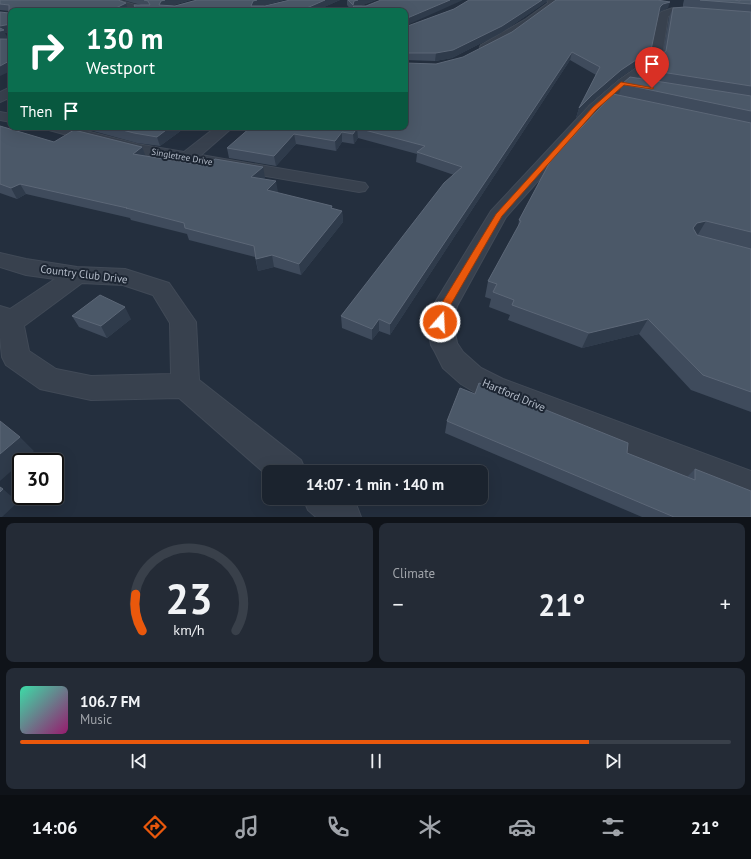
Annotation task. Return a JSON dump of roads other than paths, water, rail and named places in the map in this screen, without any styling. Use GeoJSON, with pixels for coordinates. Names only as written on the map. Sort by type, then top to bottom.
{"type":"FeatureCollection","features":[{"type":"Feature","properties":{"kind":"street"},"geometry":{"type":"LineString","coordinates":[[478,51],[506,36],[553,3],[551,0]]}},
{"type":"Feature","properties":{"kind":"street","name":"Hartford Drive"},"geometry":{"type":"LineString","coordinates":[[751,18],[687,11],[667,12],[664,14],[654,61],[622,92],[595,108],[498,215],[445,306],[440,322],[444,345],[453,360],[471,376],[493,388],[751,488]]}},
{"type":"Feature","properties":{"kind":"street","name":"Singletree Drive"},"geometry":{"type":"LineString","coordinates":[[74,130],[136,149],[359,187]]}},
{"type":"Feature","properties":{"kind":"street"},"geometry":{"type":"LineString","coordinates":[[187,158],[221,130]]}},
{"type":"Feature","properties":{"kind":"street","name":"Country Club Drive"},"geometry":{"type":"LineString","coordinates":[[0,260],[26,268],[77,275],[124,277],[161,289],[183,322],[185,386]]}},
{"type":"Feature","properties":{"kind":"street"},"geometry":{"type":"LineString","coordinates":[[77,275],[6,318],[16,357],[50,380],[91,388],[185,386],[281,465]]}},
{"type":"Feature","properties":{"kind":"street"},"geometry":{"type":"LineString","coordinates":[[328,505],[343,517]]}},
{"type":"Feature","properties":{"kind":"lane"},"geometry":{"type":"LineString","coordinates":[[110,0],[136,8]]}}]}
